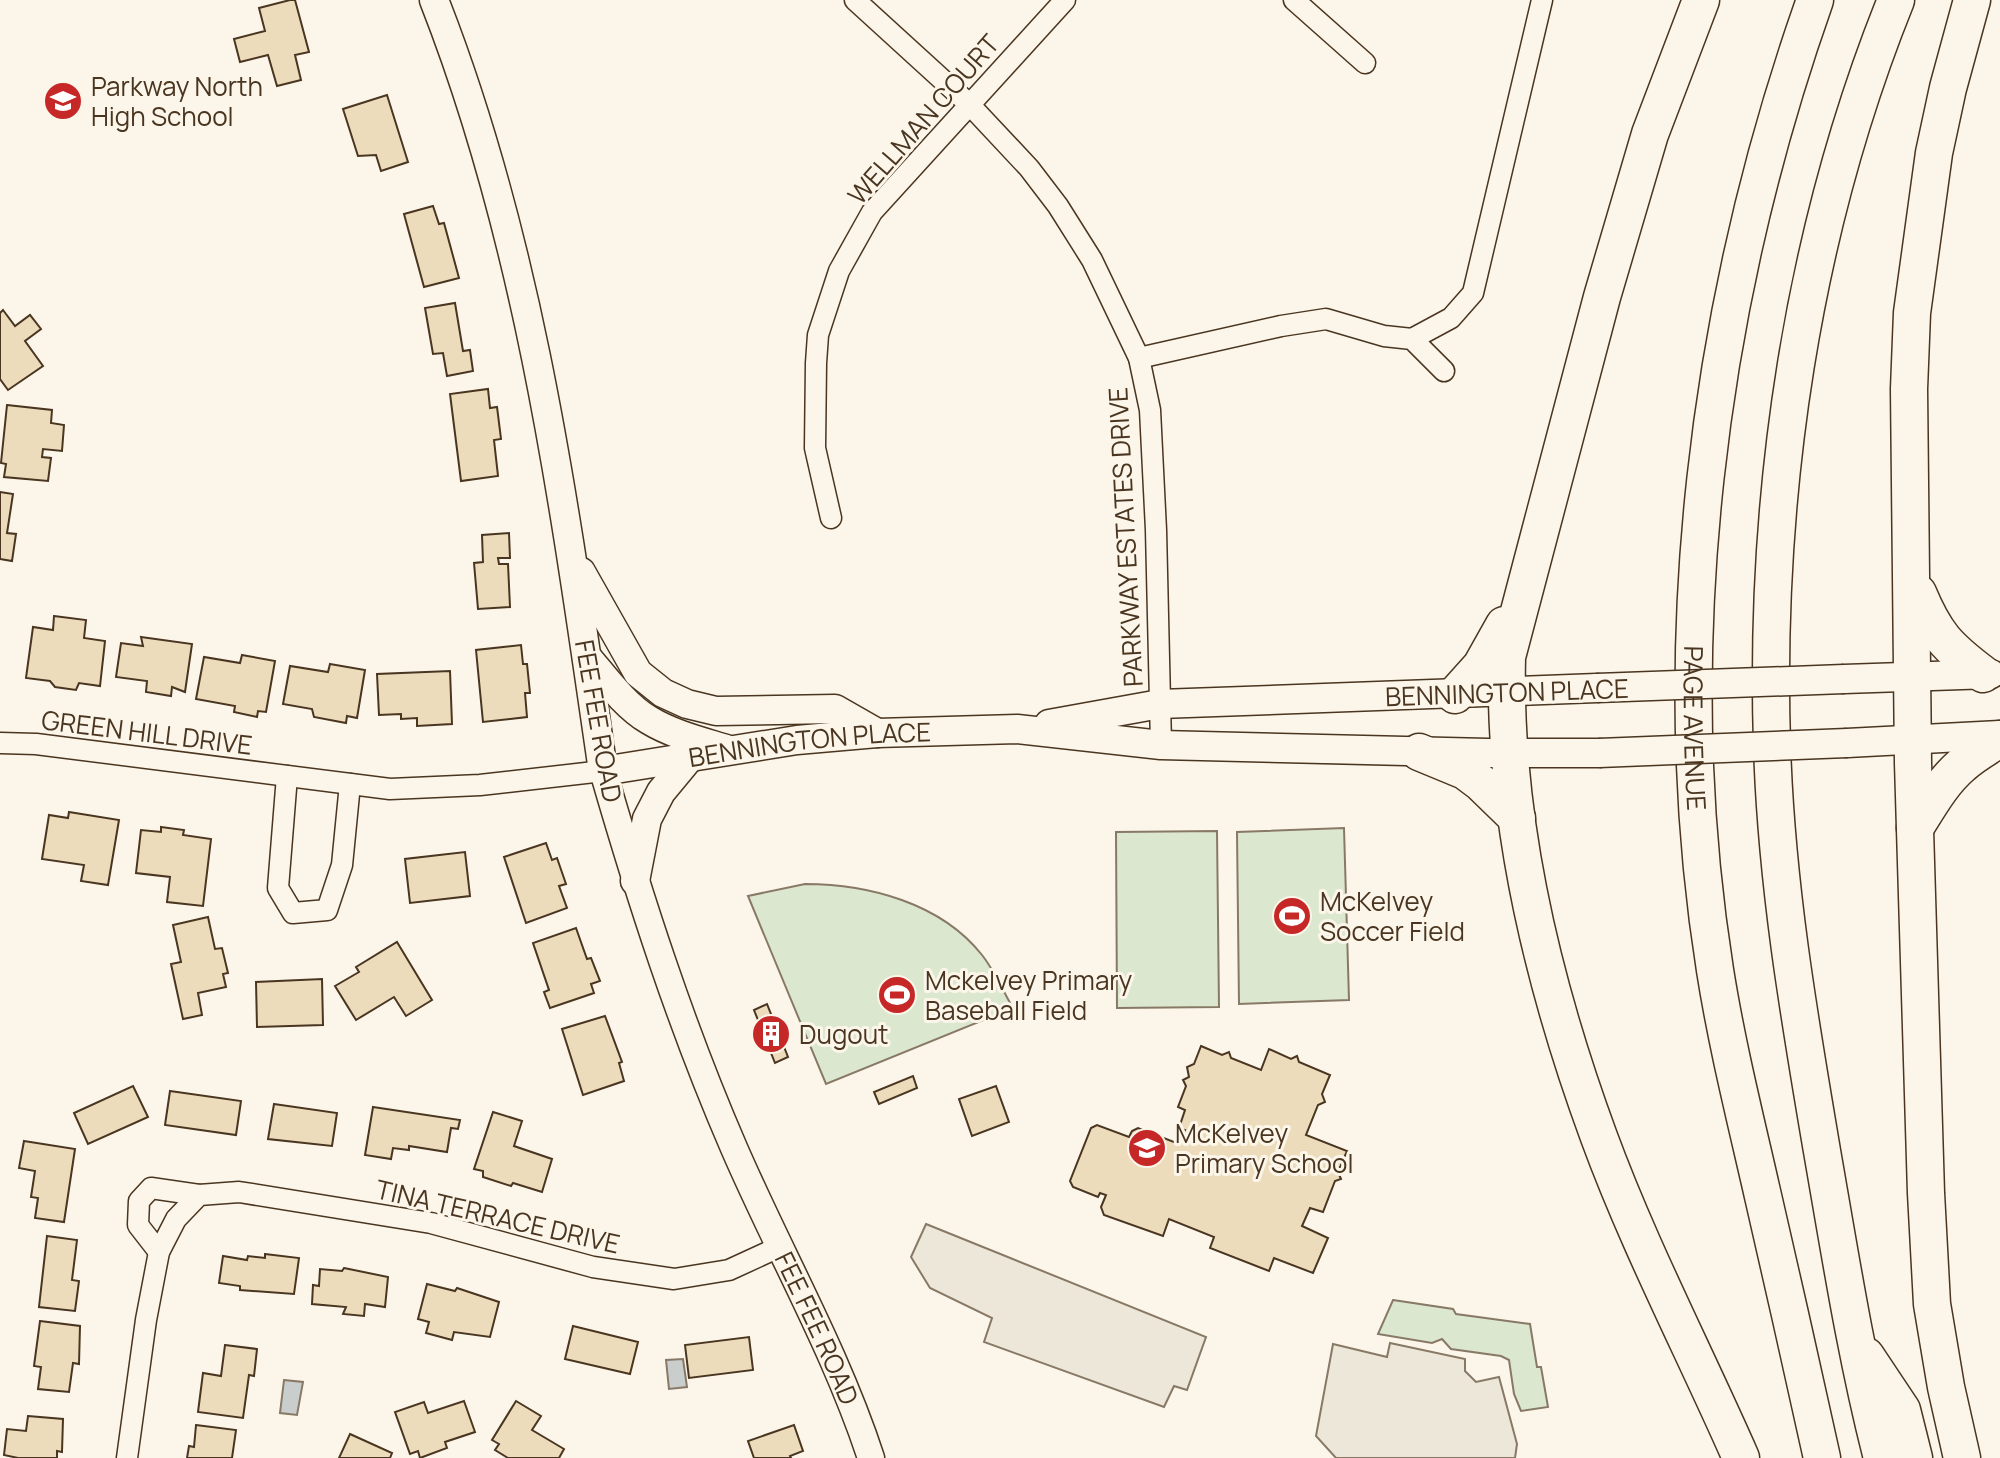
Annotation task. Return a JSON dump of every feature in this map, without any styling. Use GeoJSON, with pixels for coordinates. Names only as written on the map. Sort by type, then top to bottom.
{"type":"FeatureCollection","features":[{"type":"Feature","properties":{"kind":"highway"},"geometry":{"type":"LineString","coordinates":[[1701,0],[1650,134],[1602,297],[1507,657],[1507,693],[1509,753],[1529,891],[1573,1062],[1599,1139],[1741,1458]]}},
{"type":"Feature","properties":{"kind":"highway","name":"PAGE AVENUE"},"geometry":{"type":"LineString","coordinates":[[1815,0],[1769,147],[1729,307],[1705,484],[1695,631],[1695,708],[1697,794],[1715,968],[1729,1048],[1822,1458]]}},
{"type":"Feature","properties":{"kind":"highway"},"geometry":{"type":"LineString","coordinates":[[1882,1458],[1856,1341],[1803,1039],[1784,905],[1772,746],[1771,645],[1782,482],[1804,323],[1842,164],[1864,88],[1896,0]]}},
{"type":"Feature","properties":{"kind":"highway"},"geometry":{"type":"LineString","coordinates":[[1962,1458],[1932,1304],[1926,1193],[1915,828],[1909,470],[1912,313],[1934,153],[1972,0]]}},
{"type":"Feature","properties":{"kind":"highway"},"geometry":{"type":"LineString","coordinates":[[1913,579],[1939,636],[1957,655],[1992,674]]}},
{"type":"Feature","properties":{"kind":"highway"},"geometry":{"type":"LineString","coordinates":[[1455,695],[1481,666],[1523,592]]}},
{"type":"Feature","properties":{"kind":"highway"},"geometry":{"type":"LineString","coordinates":[[1915,828],[1953,773],[2000,737]]}},
{"type":"Feature","properties":{"kind":"highway"},"geometry":{"type":"LineString","coordinates":[[1419,752],[1465,771],[1517,818]]}},
{"type":"Feature","properties":{"kind":"highway"},"geometry":{"type":"LineString","coordinates":[[1856,1341],[1902,1410],[1914,1458]]}},
{"type":"Feature","properties":{"kind":"main road","name":"FEE FEE ROAD"},"geometry":{"type":"LineString","coordinates":[[434,0],[493,173],[540,367],[572,554],[603,771]]}},
{"type":"Feature","properties":{"kind":"main road"},"geometry":{"type":"LineString","coordinates":[[572,554],[638,673],[663,693],[687,704],[716,711],[835,709],[877,733]]}},
{"type":"Feature","properties":{"kind":"main road"},"geometry":{"type":"LineString","coordinates":[[587,657],[647,719],[675,733],[731,751]]}},
{"type":"Feature","properties":{"kind":"main road","name":"BENNINGTON PLACE"},"geometry":{"type":"LineString","coordinates":[[1017,729],[1160,704],[1992,674]]}},
{"type":"Feature","properties":{"kind":"main road","name":"BENNINGTON PLACE"},"geometry":{"type":"LineString","coordinates":[[603,771],[797,740],[877,733],[1017,729],[1161,745],[1509,753],[1599,753],[2000,737]]}},
{"type":"Feature","properties":{"kind":"main road"},"geometry":{"type":"LineString","coordinates":[[635,881],[647,819],[661,792],[690,757]]}},
{"type":"Feature","properties":{"kind":"street","name":"PARKWAY ESTATES DRIVE"},"geometry":{"type":"LineString","coordinates":[[855,0],[969,104],[1029,168],[1058,206],[1092,260],[1139,358],[1150,410],[1161,745]]}},
{"type":"Feature","properties":{"kind":"street","name":"WELLMAN COURT"},"geometry":{"type":"LineString","coordinates":[[831,518],[815,448],[816,363],[818,335],[839,271],[872,212],[1065,0]]}},
{"type":"Feature","properties":{"kind":"street"},"geometry":{"type":"LineString","coordinates":[[1294,0],[1365,63]]}},
{"type":"Feature","properties":{"kind":"street"},"geometry":{"type":"LineString","coordinates":[[1139,358],[1326,319],[1384,336],[1412,339],[1451,318],[1473,293],[1542,0]]}},
{"type":"Feature","properties":{"kind":"street"},"geometry":{"type":"LineString","coordinates":[[1412,339],[1444,371]]}},
{"type":"Feature","properties":{"kind":"street","name":"GREEN HILL DRIVE"},"geometry":{"type":"LineString","coordinates":[[0,743],[36,744],[390,789],[466,786],[603,771]]}},
{"type":"Feature","properties":{"kind":"street","name":"FEE FEE ROAD"},"geometry":{"type":"LineString","coordinates":[[603,771],[635,881],[677,1002],[734,1147],[846,1389],[871,1458]]}},
{"type":"Feature","properties":{"kind":"street"},"geometry":{"type":"LineString","coordinates":[[287,776],[278,888],[293,913],[327,910],[342,865],[350,784]]}},
{"type":"Feature","properties":{"kind":"street","name":"TINA TERRACE DRIVE"},"geometry":{"type":"LineString","coordinates":[[159,1252],[138,1225],[139,1201],[151,1188],[199,1195],[239,1192],[431,1223],[593,1267],[674,1279],[729,1270],[779,1247]]}},
{"type":"Feature","properties":{"kind":"street"},"geometry":{"type":"LineString","coordinates":[[127,1458],[146,1320],[159,1252],[176,1219],[199,1195]]}},
{"type":"Feature","properties":{"kind":"green space","name":"McKelvey Soccer Field"},"geometry":{"type":"Polygon","coordinates":[[[1344,828],[1349,1000],[1239,1004],[1237,832],[1344,828]]]}},
{"type":"Feature","properties":{"kind":"green space"},"geometry":{"type":"Polygon","coordinates":[[[1217,831],[1219,1007],[1117,1008],[1116,832],[1217,831]]]}},
{"type":"Feature","properties":{"kind":"green space","name":"Mckelvey Primary Baseball Field"},"geometry":{"type":"Polygon","coordinates":[[[805,884],[878,893],[902,900],[946,922],[982,955],[1013,1008],[826,1084],[748,896],[805,884]]]}},
{"type":"Feature","properties":{"kind":"green space"},"geometry":{"type":"Polygon","coordinates":[[[1393,1300],[1453,1309],[1456,1314],[1530,1324],[1548,1407],[1521,1411],[1514,1394],[1509,1360],[1501,1356],[1451,1349],[1442,1339],[1432,1343],[1378,1334],[1393,1300]]]}},
{"type":"Feature","properties":{"kind":"shaded area"},"geometry":{"type":"Polygon","coordinates":[[[926,1224],[1206,1337],[1187,1390],[1174,1386],[1164,1407],[984,1342],[992,1318],[930,1288],[911,1257],[926,1224]]]}},
{"type":"Feature","properties":{"kind":"shaded area"},"geometry":{"type":"Polygon","coordinates":[[[1390,1343],[1465,1359],[1465,1371],[1476,1382],[1499,1377],[1517,1444],[1515,1458],[1336,1458],[1316,1436],[1333,1344],[1387,1357],[1390,1343]]]}},
{"type":"Feature","properties":{"kind":"shaded area"},"geometry":{"type":"Polygon","coordinates":[[[683,1359],[687,1387],[669,1389],[666,1360],[683,1359]]]}},
{"type":"Feature","properties":{"kind":"shaded area"},"geometry":{"type":"Polygon","coordinates":[[[284,1380],[303,1382],[297,1415],[280,1413],[284,1380]]]}},
{"type":"Feature","properties":{"kind":"building"},"geometry":{"type":"Polygon","coordinates":[[[295,0],[309,52],[295,55],[301,80],[277,86],[268,55],[240,62],[234,39],[265,31],[259,8],[295,0]]]}},
{"type":"Feature","properties":{"kind":"building"},"geometry":{"type":"Polygon","coordinates":[[[387,95],[408,162],[381,171],[376,155],[358,156],[343,109],[387,95]]]}},
{"type":"Feature","properties":{"kind":"building"},"geometry":{"type":"Polygon","coordinates":[[[433,206],[439,224],[444,223],[459,278],[424,287],[404,214],[433,206]]]}},
{"type":"Feature","properties":{"kind":"building"},"geometry":{"type":"Polygon","coordinates":[[[455,303],[463,351],[470,350],[473,371],[447,376],[443,353],[433,354],[425,308],[455,303]]]}},
{"type":"Feature","properties":{"kind":"building"},"geometry":{"type":"Polygon","coordinates":[[[3,310],[15,326],[30,315],[41,329],[25,341],[43,366],[8,390],[0,379],[0,313],[3,310]]]}},
{"type":"Feature","properties":{"kind":"building"},"geometry":{"type":"Polygon","coordinates":[[[488,389],[490,408],[497,407],[501,439],[494,440],[498,476],[461,481],[450,394],[488,389]]]}},
{"type":"Feature","properties":{"kind":"building"},"geometry":{"type":"Polygon","coordinates":[[[7,405],[52,410],[51,423],[64,425],[62,451],[43,449],[42,457],[51,458],[48,481],[4,477],[6,464],[1,463],[7,405]]]}},
{"type":"Feature","properties":{"kind":"building"},"geometry":{"type":"Polygon","coordinates":[[[0,492],[13,494],[7,533],[16,534],[12,561],[0,559],[0,492]]]}},
{"type":"Feature","properties":{"kind":"building"},"geometry":{"type":"Polygon","coordinates":[[[509,533],[510,558],[498,558],[499,564],[508,564],[510,607],[478,609],[474,563],[483,562],[482,535],[509,533]]]}},
{"type":"Feature","properties":{"kind":"building"},"geometry":{"type":"Polygon","coordinates":[[[54,616],[86,620],[84,638],[105,641],[100,686],[79,683],[76,690],[55,687],[50,681],[26,678],[33,627],[53,630],[54,616]]]}},
{"type":"Feature","properties":{"kind":"building"},"geometry":{"type":"Polygon","coordinates":[[[141,637],[192,644],[185,692],[172,687],[171,696],[146,692],[147,681],[116,677],[121,643],[143,646],[141,637]]]}},
{"type":"Feature","properties":{"kind":"building"},"geometry":{"type":"Polygon","coordinates":[[[521,645],[530,693],[525,693],[527,717],[483,722],[476,650],[521,645]]]}},
{"type":"Feature","properties":{"kind":"building"},"geometry":{"type":"Polygon","coordinates":[[[242,655],[275,661],[266,712],[258,711],[257,717],[234,712],[235,706],[196,699],[204,657],[240,663],[242,655]]]}},
{"type":"Feature","properties":{"kind":"building"},"geometry":{"type":"Polygon","coordinates":[[[330,664],[365,670],[357,718],[347,716],[346,723],[314,717],[312,709],[283,704],[290,666],[328,672],[330,664]]]}},
{"type":"Feature","properties":{"kind":"building"},"geometry":{"type":"Polygon","coordinates":[[[450,671],[452,724],[417,726],[417,718],[401,719],[401,714],[379,715],[377,674],[450,671]]]}},
{"type":"Feature","properties":{"kind":"building"},"geometry":{"type":"Polygon","coordinates":[[[69,812],[119,820],[108,885],[81,881],[84,865],[42,859],[49,815],[68,818],[69,812]]]}},
{"type":"Feature","properties":{"kind":"building"},"geometry":{"type":"Polygon","coordinates":[[[161,827],[184,830],[183,835],[211,839],[203,906],[167,902],[170,877],[136,873],[141,830],[161,832],[161,827]]]}},
{"type":"Feature","properties":{"kind":"building"},"geometry":{"type":"Polygon","coordinates":[[[546,843],[552,860],[557,858],[566,884],[559,886],[567,908],[526,923],[504,857],[546,843]]]}},
{"type":"Feature","properties":{"kind":"building"},"geometry":{"type":"Polygon","coordinates":[[[465,852],[470,896],[410,903],[405,859],[465,852]]]}},
{"type":"Feature","properties":{"kind":"building"},"geometry":{"type":"Polygon","coordinates":[[[208,917],[215,949],[222,948],[228,973],[223,974],[226,987],[198,993],[202,1015],[183,1019],[171,964],[181,962],[173,925],[208,917]]]}},
{"type":"Feature","properties":{"kind":"building"},"geometry":{"type":"Polygon","coordinates":[[[576,928],[587,959],[591,958],[600,981],[591,984],[594,993],[550,1008],[544,992],[549,990],[533,943],[576,928]]]}},
{"type":"Feature","properties":{"kind":"building"},"geometry":{"type":"Polygon","coordinates":[[[397,942],[432,1000],[406,1016],[394,997],[356,1020],[335,986],[359,972],[356,967],[397,942]]]}},
{"type":"Feature","properties":{"kind":"building"},"geometry":{"type":"Polygon","coordinates":[[[322,979],[323,1025],[257,1027],[256,982],[322,979]]]}},
{"type":"Feature","properties":{"kind":"building","name":"Dugout"},"geometry":{"type":"Polygon","coordinates":[[[767,1004],[788,1057],[775,1063],[754,1010],[767,1004]]]}},
{"type":"Feature","properties":{"kind":"building"},"geometry":{"type":"Polygon","coordinates":[[[605,1016],[622,1062],[619,1063],[624,1081],[583,1095],[562,1029],[605,1016]]]}},
{"type":"Feature","properties":{"kind":"building","name":"McKelvey Primary School"},"geometry":{"type":"Polygon","coordinates":[[[1201,1046],[1222,1055],[1229,1052],[1231,1058],[1261,1070],[1269,1049],[1291,1059],[1297,1056],[1299,1062],[1330,1075],[1322,1094],[1325,1102],[1318,1105],[1306,1135],[1347,1151],[1338,1172],[1341,1179],[1335,1181],[1323,1212],[1310,1208],[1302,1226],[1328,1238],[1313,1273],[1274,1258],[1269,1271],[1210,1248],[1214,1237],[1169,1219],[1163,1236],[1104,1215],[1101,1207],[1106,1195],[1100,1193],[1098,1197],[1073,1187],[1070,1181],[1091,1128],[1097,1125],[1129,1137],[1138,1128],[1179,1144],[1185,1130],[1179,1128],[1185,1110],[1178,1107],[1186,1086],[1183,1080],[1189,1077],[1187,1067],[1194,1064],[1201,1046]]]}},
{"type":"Feature","properties":{"kind":"building","name":"Dugout"},"geometry":{"type":"Polygon","coordinates":[[[913,1076],[917,1088],[879,1104],[874,1092],[913,1076]]]}},
{"type":"Feature","properties":{"kind":"building"},"geometry":{"type":"Polygon","coordinates":[[[133,1086],[148,1117],[88,1144],[74,1113],[133,1086]]]}},
{"type":"Feature","properties":{"kind":"building"},"geometry":{"type":"Polygon","coordinates":[[[996,1086],[1009,1122],[972,1136],[959,1099],[996,1086]]]}},
{"type":"Feature","properties":{"kind":"building"},"geometry":{"type":"Polygon","coordinates":[[[170,1091],[241,1101],[236,1135],[165,1125],[170,1091]]]}},
{"type":"Feature","properties":{"kind":"building"},"geometry":{"type":"Polygon","coordinates":[[[274,1104],[337,1113],[332,1146],[268,1139],[274,1104]]]}},
{"type":"Feature","properties":{"kind":"building"},"geometry":{"type":"Polygon","coordinates":[[[373,1107],[460,1120],[458,1129],[451,1128],[447,1152],[409,1146],[409,1150],[393,1148],[391,1159],[365,1155],[373,1107]]]}},
{"type":"Feature","properties":{"kind":"building"},"geometry":{"type":"Polygon","coordinates":[[[493,1112],[522,1121],[514,1146],[552,1159],[542,1192],[483,1177],[483,1171],[474,1169],[493,1112]]]}},
{"type":"Feature","properties":{"kind":"building"},"geometry":{"type":"Polygon","coordinates":[[[24,1141],[75,1149],[64,1222],[35,1218],[38,1198],[31,1197],[35,1171],[19,1168],[24,1141]]]}},
{"type":"Feature","properties":{"kind":"building"},"geometry":{"type":"Polygon","coordinates":[[[47,1236],[77,1240],[72,1280],[79,1281],[75,1311],[39,1307],[47,1236]]]}},
{"type":"Feature","properties":{"kind":"building"},"geometry":{"type":"Polygon","coordinates":[[[265,1254],[299,1258],[294,1294],[240,1290],[240,1286],[219,1283],[223,1256],[247,1260],[248,1256],[265,1258],[265,1254]]]}},
{"type":"Feature","properties":{"kind":"building"},"geometry":{"type":"Polygon","coordinates":[[[344,1268],[388,1277],[385,1307],[365,1304],[364,1316],[343,1314],[346,1307],[312,1304],[313,1285],[319,1286],[320,1269],[342,1271],[344,1268]]]}},
{"type":"Feature","properties":{"kind":"building"},"geometry":{"type":"Polygon","coordinates":[[[427,1284],[455,1291],[457,1288],[499,1302],[490,1337],[454,1332],[452,1340],[426,1333],[429,1322],[418,1319],[427,1284]]]}},
{"type":"Feature","properties":{"kind":"building"},"geometry":{"type":"Polygon","coordinates":[[[40,1321],[80,1326],[79,1364],[73,1363],[69,1392],[38,1389],[41,1367],[34,1366],[40,1321]]]}},
{"type":"Feature","properties":{"kind":"building"},"geometry":{"type":"Polygon","coordinates":[[[573,1326],[638,1342],[630,1374],[565,1359],[573,1326]]]}},
{"type":"Feature","properties":{"kind":"building"},"geometry":{"type":"Polygon","coordinates":[[[749,1337],[753,1370],[689,1378],[685,1345],[749,1337]]]}},
{"type":"Feature","properties":{"kind":"building"},"geometry":{"type":"Polygon","coordinates":[[[225,1345],[257,1349],[254,1376],[249,1375],[243,1418],[198,1412],[203,1373],[221,1376],[225,1345]]]}},
{"type":"Feature","properties":{"kind":"building"},"geometry":{"type":"Polygon","coordinates":[[[464,1401],[475,1432],[445,1442],[447,1448],[420,1458],[418,1451],[410,1454],[395,1412],[424,1402],[428,1413],[464,1401]]]}},
{"type":"Feature","properties":{"kind":"building"},"geometry":{"type":"Polygon","coordinates":[[[516,1401],[541,1416],[532,1430],[564,1449],[559,1458],[508,1458],[495,1450],[499,1444],[492,1440],[516,1401]]]}},
{"type":"Feature","properties":{"kind":"building"},"geometry":{"type":"Polygon","coordinates":[[[28,1416],[63,1419],[62,1452],[57,1451],[57,1458],[4,1455],[7,1429],[26,1431],[28,1416]]]}},
{"type":"Feature","properties":{"kind":"building"},"geometry":{"type":"Polygon","coordinates":[[[196,1425],[236,1430],[232,1458],[187,1458],[189,1446],[194,1447],[196,1425]]]}},
{"type":"Feature","properties":{"kind":"building"},"geometry":{"type":"Polygon","coordinates":[[[794,1425],[803,1451],[791,1458],[754,1458],[748,1441],[794,1425]]]}},
{"type":"Feature","properties":{"kind":"building"},"geometry":{"type":"Polygon","coordinates":[[[350,1434],[392,1453],[390,1458],[339,1458],[350,1434]]]}},
{"type":"Feature","properties":{"kind":"place","name":"Parkway North High School"},"geometry":{"type":"Point","coordinates":[63,101]}},
{"type":"Feature","properties":{"kind":"place","name":"McKelvey Soccer Field"},"geometry":{"type":"Point","coordinates":[1292,916]}},
{"type":"Feature","properties":{"kind":"place","name":"Mckelvey Primary Baseball Field"},"geometry":{"type":"Point","coordinates":[897,995]}},
{"type":"Feature","properties":{"kind":"place","name":"Dugout"},"geometry":{"type":"Point","coordinates":[771,1034]}},
{"type":"Feature","properties":{"kind":"place","name":"McKelvey Primary School"},"geometry":{"type":"Point","coordinates":[1147,1148]}}]}
